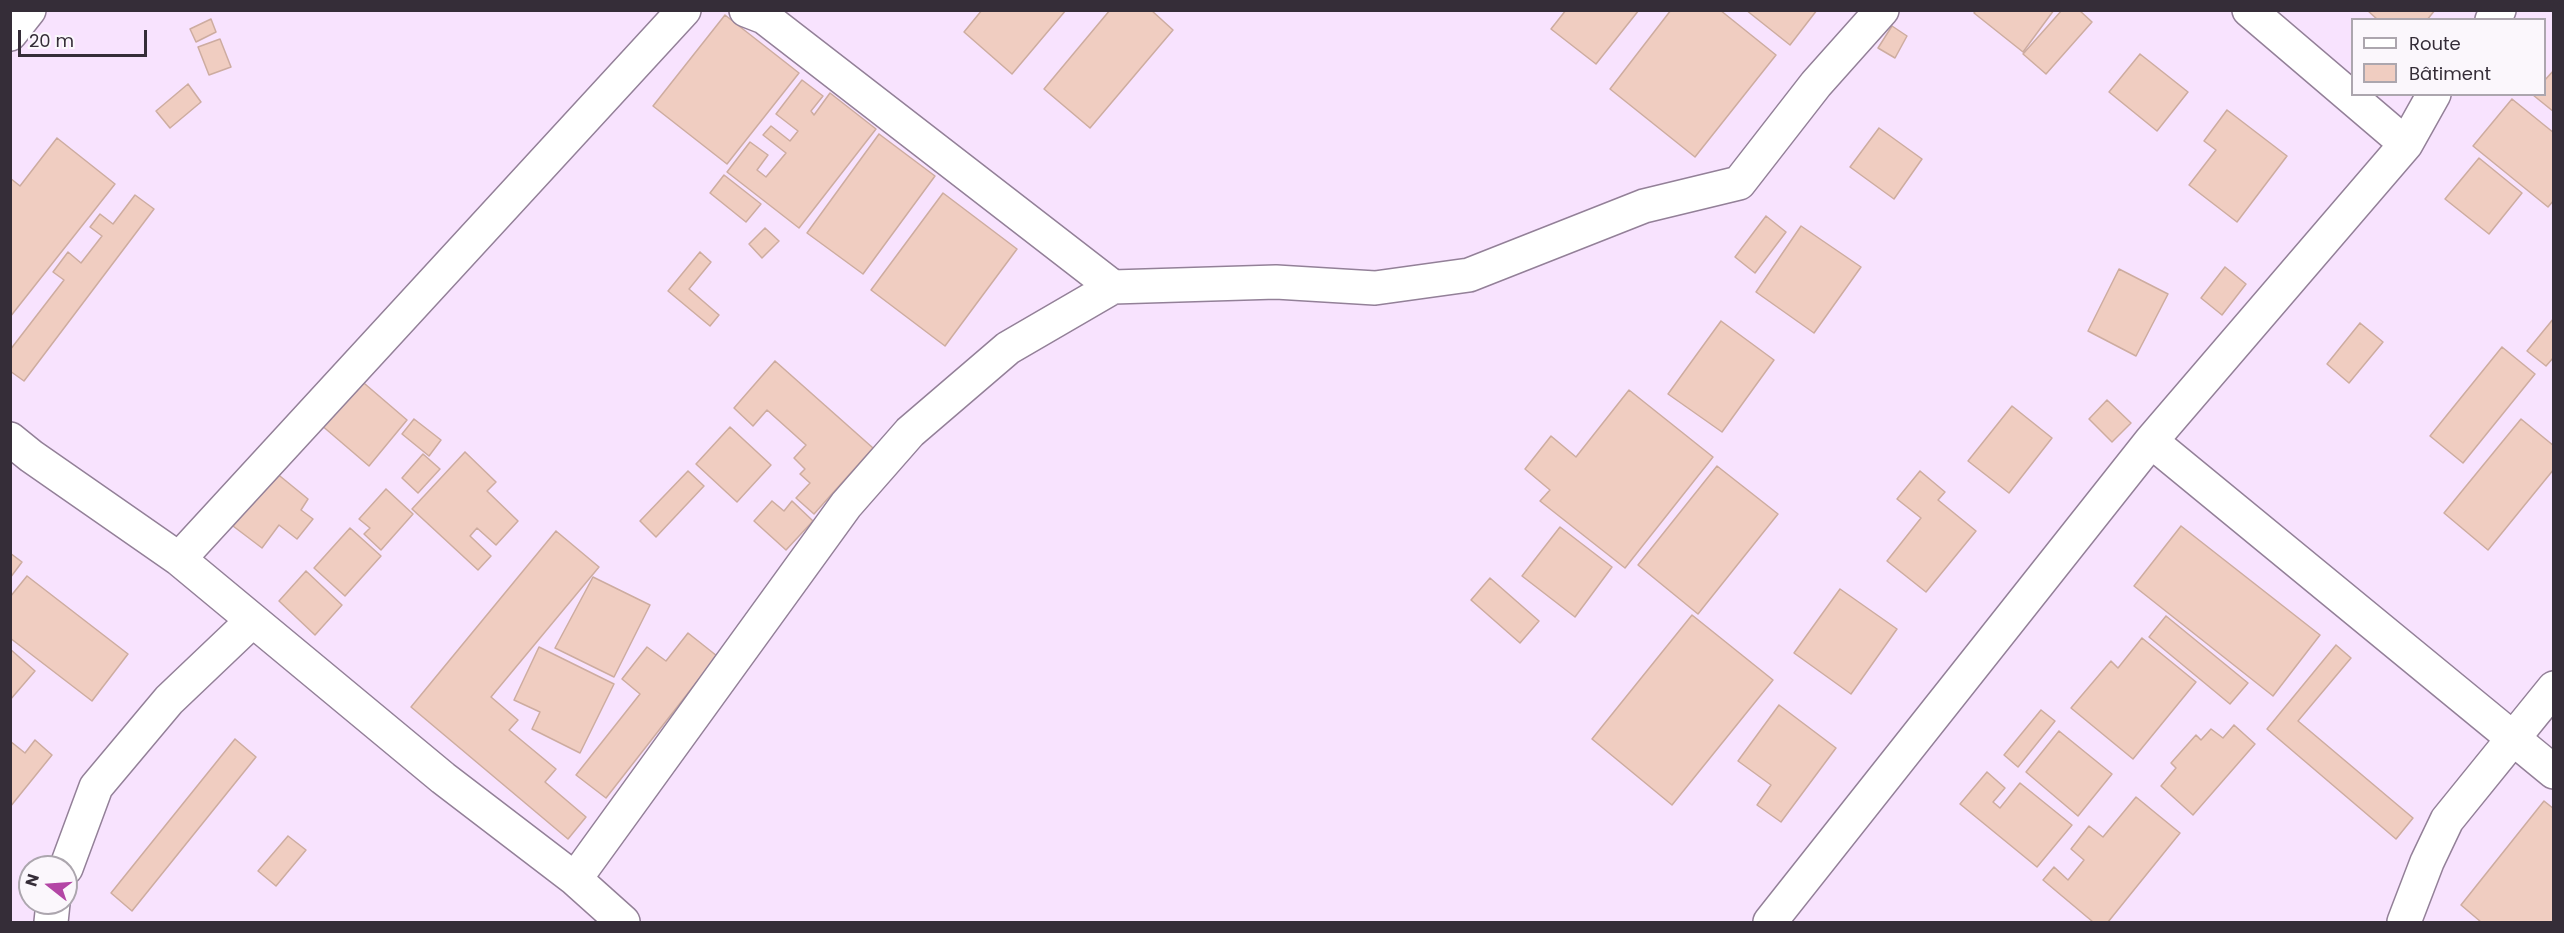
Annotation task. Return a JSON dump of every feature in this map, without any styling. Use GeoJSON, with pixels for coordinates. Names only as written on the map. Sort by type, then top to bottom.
{"type":"FeatureCollection","features":[{"type":"Feature","properties":{"kind":"street"},"geometry":{"type":"LineString","coordinates":[[10,34],[29,10]]}},
{"type":"Feature","properties":{"kind":"street"},"geometry":{"type":"LineString","coordinates":[[746,10],[764,17],[1113,287]]}},
{"type":"Feature","properties":{"kind":"street"},"geometry":{"type":"LineString","coordinates":[[575,879],[846,505],[910,432],[1008,348],[1113,287],[1275,282],[1375,288],[1468,275],[1644,206],[1739,183],[1815,84],[1882,10]]}},
{"type":"Feature","properties":{"kind":"street"},"geometry":{"type":"LineString","coordinates":[[2249,10],[2406,144]]}},
{"type":"Feature","properties":{"kind":"street"},"geometry":{"type":"LineString","coordinates":[[179,559],[680,11]]}},
{"type":"Feature","properties":{"kind":"street"},"geometry":{"type":"LineString","coordinates":[[1770,922],[2151,441],[2406,144],[2433,96]]}},
{"type":"Feature","properties":{"kind":"street"},"geometry":{"type":"LineString","coordinates":[[10,439],[179,559],[442,778],[575,879],[623,922]]}},
{"type":"Feature","properties":{"kind":"street"},"geometry":{"type":"LineString","coordinates":[[2151,441],[2553,772]]}},
{"type":"Feature","properties":{"kind":"street"},"geometry":{"type":"LineString","coordinates":[[71,855],[96,787],[169,700],[252,621]]}},
{"type":"Feature","properties":{"kind":"street"},"geometry":{"type":"LineString","coordinates":[[2404,922],[2427,862],[2447,820],[2553,688]]}},
{"type":"Feature","properties":{"kind":"building"},"geometry":{"type":"Polygon","coordinates":[[[982,10],[1066,10],[1012,74],[964,32],[982,10]]]}},
{"type":"Feature","properties":{"kind":"building"},"geometry":{"type":"Polygon","coordinates":[[[1110,10],[1151,10],[1173,30],[1090,128],[1044,89],[1110,10]]]}},
{"type":"Feature","properties":{"kind":"building"},"geometry":{"type":"Polygon","coordinates":[[[1566,10],[1639,10],[1596,64],[1551,29],[1566,10]]]}},
{"type":"Feature","properties":{"kind":"building"},"geometry":{"type":"Polygon","coordinates":[[[1671,10],[1720,10],[1776,55],[1695,157],[1610,89],[1671,10]]]}},
{"type":"Feature","properties":{"kind":"building"},"geometry":{"type":"Polygon","coordinates":[[[1746,10],[1817,10],[1790,45],[1746,10]]]}},
{"type":"Feature","properties":{"kind":"building"},"geometry":{"type":"Polygon","coordinates":[[[1976,10],[2054,10],[2023,52],[1974,13],[1976,10]]]}},
{"type":"Feature","properties":{"kind":"building"},"geometry":{"type":"Polygon","coordinates":[[[2062,10],[2079,10],[2092,22],[2046,74],[2023,54],[2062,10]]]}},
{"type":"Feature","properties":{"kind":"building"},"geometry":{"type":"Polygon","coordinates":[[[2367,10],[2435,10],[2429,18],[2376,18],[2367,10]]]}},
{"type":"Feature","properties":{"kind":"building"},"geometry":{"type":"Polygon","coordinates":[[[725,15],[799,73],[727,164],[653,106],[725,15]]]}},
{"type":"Feature","properties":{"kind":"building"},"geometry":{"type":"Polygon","coordinates":[[[211,19],[216,32],[196,42],[190,29],[211,19]]]}},
{"type":"Feature","properties":{"kind":"building"},"geometry":{"type":"Polygon","coordinates":[[[1892,26],[1907,36],[1895,58],[1878,48],[1892,26]]]}},
{"type":"Feature","properties":{"kind":"building"},"geometry":{"type":"Polygon","coordinates":[[[220,39],[231,67],[209,75],[198,47],[220,39]]]}},
{"type":"Feature","properties":{"kind":"building"},"geometry":{"type":"Polygon","coordinates":[[[2140,54],[2188,92],[2157,131],[2109,92],[2140,54]]]}},
{"type":"Feature","properties":{"kind":"building"},"geometry":{"type":"Polygon","coordinates":[[[2554,70],[2554,112],[2534,96],[2546,96],[2546,79],[2554,70]]]}},
{"type":"Feature","properties":{"kind":"building"},"geometry":{"type":"Polygon","coordinates":[[[802,80],[823,96],[811,111],[814,115],[830,93],[876,129],[799,228],[727,172],[750,142],[768,155],[757,170],[766,177],[786,153],[763,135],[771,126],[790,141],[798,131],[776,114],[802,80]]]}},
{"type":"Feature","properties":{"kind":"building"},"geometry":{"type":"Polygon","coordinates":[[[188,84],[201,102],[170,128],[156,111],[188,84]]]}},
{"type":"Feature","properties":{"kind":"building"},"geometry":{"type":"Polygon","coordinates":[[[2512,99],[2554,133],[2554,200],[2548,207],[2473,146],[2512,99]]]}},
{"type":"Feature","properties":{"kind":"building"},"geometry":{"type":"Polygon","coordinates":[[[2227,110],[2287,156],[2237,222],[2189,185],[2216,150],[2204,141],[2227,110]]]}},
{"type":"Feature","properties":{"kind":"building"},"geometry":{"type":"Polygon","coordinates":[[[1879,128],[1922,159],[1894,199],[1850,167],[1879,128]]]}},
{"type":"Feature","properties":{"kind":"building"},"geometry":{"type":"Polygon","coordinates":[[[879,134],[935,176],[863,274],[807,233],[879,134]]]}},
{"type":"Feature","properties":{"kind":"building"},"geometry":{"type":"Polygon","coordinates":[[[57,138],[115,184],[10,317],[10,178],[20,186],[57,138]]]}},
{"type":"Feature","properties":{"kind":"building"},"geometry":{"type":"Polygon","coordinates":[[[2479,158],[2522,193],[2489,234],[2445,199],[2479,158]]]}},
{"type":"Feature","properties":{"kind":"building"},"geometry":{"type":"Polygon","coordinates":[[[724,175],[761,204],[746,222],[710,193],[724,175]]]}},
{"type":"Feature","properties":{"kind":"building"},"geometry":{"type":"Polygon","coordinates":[[[943,193],[1017,249],[945,346],[871,290],[943,193]]]}},
{"type":"Feature","properties":{"kind":"building"},"geometry":{"type":"Polygon","coordinates":[[[135,195],[154,209],[24,381],[10,371],[10,350],[64,280],[53,272],[68,252],[81,263],[102,236],[90,227],[100,214],[113,224],[135,195]]]}},
{"type":"Feature","properties":{"kind":"building"},"geometry":{"type":"Polygon","coordinates":[[[1766,216],[1786,232],[1755,273],[1735,257],[1766,216]]]}},
{"type":"Feature","properties":{"kind":"building"},"geometry":{"type":"Polygon","coordinates":[[[1801,226],[1861,267],[1814,333],[1756,292],[1801,226]]]}},
{"type":"Feature","properties":{"kind":"building"},"geometry":{"type":"Polygon","coordinates":[[[765,228],[779,241],[762,258],[749,244],[765,228]]]}},
{"type":"Feature","properties":{"kind":"building"},"geometry":{"type":"Polygon","coordinates":[[[700,252],[711,262],[689,289],[719,315],[710,326],[668,291],[700,252]]]}},
{"type":"Feature","properties":{"kind":"building"},"geometry":{"type":"Polygon","coordinates":[[[2225,267],[2246,284],[2222,315],[2201,298],[2225,267]]]}},
{"type":"Feature","properties":{"kind":"building"},"geometry":{"type":"Polygon","coordinates":[[[2119,269],[2168,294],[2136,356],[2088,331],[2119,269]]]}},
{"type":"Feature","properties":{"kind":"building"},"geometry":{"type":"Polygon","coordinates":[[[2554,318],[2554,357],[2546,366],[2527,351],[2554,318]]]}},
{"type":"Feature","properties":{"kind":"building"},"geometry":{"type":"Polygon","coordinates":[[[1721,321],[1774,360],[1722,432],[1668,394],[1721,321]]]}},
{"type":"Feature","properties":{"kind":"building"},"geometry":{"type":"Polygon","coordinates":[[[2360,323],[2383,342],[2349,383],[2327,364],[2360,323]]]}},
{"type":"Feature","properties":{"kind":"building"},"geometry":{"type":"Polygon","coordinates":[[[2502,347],[2535,374],[2463,463],[2430,436],[2502,347]]]}},
{"type":"Feature","properties":{"kind":"building"},"geometry":{"type":"Polygon","coordinates":[[[775,361],[873,448],[814,514],[796,498],[810,483],[800,474],[805,469],[794,458],[806,445],[767,410],[753,426],[734,408],[775,361]]]}},
{"type":"Feature","properties":{"kind":"building"},"geometry":{"type":"Polygon","coordinates":[[[358,378],[407,420],[369,466],[320,424],[358,378]]]}},
{"type":"Feature","properties":{"kind":"building"},"geometry":{"type":"Polygon","coordinates":[[[1629,390],[1713,457],[1625,568],[1540,501],[1550,490],[1525,469],[1551,436],[1576,457],[1629,390]]]}},
{"type":"Feature","properties":{"kind":"building"},"geometry":{"type":"Polygon","coordinates":[[[2107,400],[2131,423],[2112,442],[2089,419],[2107,400]]]}},
{"type":"Feature","properties":{"kind":"building"},"geometry":{"type":"Polygon","coordinates":[[[2012,406],[2052,438],[2009,493],[1968,461],[2012,406]]]}},
{"type":"Feature","properties":{"kind":"building"},"geometry":{"type":"Polygon","coordinates":[[[414,419],[441,440],[429,456],[402,434],[414,419]]]}},
{"type":"Feature","properties":{"kind":"building"},"geometry":{"type":"Polygon","coordinates":[[[2521,419],[2554,446],[2554,469],[2488,550],[2444,513],[2521,419]]]}},
{"type":"Feature","properties":{"kind":"building"},"geometry":{"type":"Polygon","coordinates":[[[730,427],[771,465],[737,502],[696,464],[730,427]]]}},
{"type":"Feature","properties":{"kind":"building"},"geometry":{"type":"Polygon","coordinates":[[[465,452],[496,482],[487,491],[518,521],[496,545],[477,528],[470,536],[491,556],[478,570],[412,509],[465,452]]]}},
{"type":"Feature","properties":{"kind":"building"},"geometry":{"type":"Polygon","coordinates":[[[423,454],[440,469],[418,493],[402,478],[423,454]]]}},
{"type":"Feature","properties":{"kind":"building"},"geometry":{"type":"Polygon","coordinates":[[[1717,466],[1778,514],[1698,614],[1638,565],[1717,466]]]}},
{"type":"Feature","properties":{"kind":"building"},"geometry":{"type":"Polygon","coordinates":[[[688,471],[704,486],[656,537],[640,521],[688,471]]]}},
{"type":"Feature","properties":{"kind":"building"},"geometry":{"type":"Polygon","coordinates":[[[1920,471],[1945,492],[1938,500],[1976,531],[1926,592],[1887,561],[1921,518],[1897,499],[1920,471]]]}},
{"type":"Feature","properties":{"kind":"building"},"geometry":{"type":"Polygon","coordinates":[[[275,472],[308,499],[301,510],[313,519],[297,539],[279,525],[262,548],[233,526],[275,472]]]}},
{"type":"Feature","properties":{"kind":"building"},"geometry":{"type":"Polygon","coordinates":[[[386,489],[413,514],[381,550],[364,534],[370,528],[359,519],[386,489]]]}},
{"type":"Feature","properties":{"kind":"building"},"geometry":{"type":"Polygon","coordinates":[[[772,501],[784,511],[792,501],[813,521],[786,550],[754,521],[772,501]]]}},
{"type":"Feature","properties":{"kind":"building"},"geometry":{"type":"Polygon","coordinates":[[[2181,526],[2320,635],[2273,696],[2134,586],[2181,526]]]}},
{"type":"Feature","properties":{"kind":"building"},"geometry":{"type":"Polygon","coordinates":[[[1560,527],[1612,567],[1575,617],[1522,576],[1560,527]]]}},
{"type":"Feature","properties":{"kind":"building"},"geometry":{"type":"Polygon","coordinates":[[[350,528],[381,556],[345,596],[314,568],[350,528]]]}},
{"type":"Feature","properties":{"kind":"building"},"geometry":{"type":"Polygon","coordinates":[[[556,531],[599,567],[491,697],[518,720],[509,730],[556,769],[545,782],[586,817],[568,839],[411,707],[556,531]]]}},
{"type":"Feature","properties":{"kind":"building"},"geometry":{"type":"Polygon","coordinates":[[[10,553],[22,562],[10,578],[10,553]]]}},
{"type":"Feature","properties":{"kind":"building"},"geometry":{"type":"Polygon","coordinates":[[[306,571],[342,605],[315,635],[279,601],[306,571]]]}},
{"type":"Feature","properties":{"kind":"building"},"geometry":{"type":"Polygon","coordinates":[[[27,576],[128,654],[92,701],[10,638],[10,597],[27,576]]]}},
{"type":"Feature","properties":{"kind":"building"},"geometry":{"type":"Polygon","coordinates":[[[593,577],[650,605],[614,677],[555,648],[593,577]]]}},
{"type":"Feature","properties":{"kind":"building"},"geometry":{"type":"Polygon","coordinates":[[[1490,578],[1539,621],[1520,643],[1471,600],[1490,578]]]}},
{"type":"Feature","properties":{"kind":"building"},"geometry":{"type":"Polygon","coordinates":[[[1840,589],[1897,629],[1851,694],[1794,653],[1840,589]]]}},
{"type":"Feature","properties":{"kind":"building"},"geometry":{"type":"Polygon","coordinates":[[[1692,615],[1773,680],[1672,805],[1592,739],[1692,615]]]}},
{"type":"Feature","properties":{"kind":"building"},"geometry":{"type":"Polygon","coordinates":[[[2166,616],[2248,683],[2230,704],[2149,637],[2166,616]]]}},
{"type":"Feature","properties":{"kind":"building"},"geometry":{"type":"Polygon","coordinates":[[[688,633],[717,656],[606,798],[576,775],[640,694],[622,679],[647,647],[666,661],[688,633]]]}},
{"type":"Feature","properties":{"kind":"building"},"geometry":{"type":"Polygon","coordinates":[[[2142,638],[2196,682],[2133,759],[2071,708],[2111,661],[2118,668],[2142,638]]]}},
{"type":"Feature","properties":{"kind":"building"},"geometry":{"type":"Polygon","coordinates":[[[2336,645],[2351,658],[2298,721],[2413,818],[2396,839],[2267,729],[2336,645]]]}},
{"type":"Feature","properties":{"kind":"building"},"geometry":{"type":"Polygon","coordinates":[[[539,647],[614,684],[580,753],[532,729],[540,712],[514,700],[539,647]]]}},
{"type":"Feature","properties":{"kind":"building"},"geometry":{"type":"Polygon","coordinates":[[[10,649],[35,671],[10,700],[10,649]]]}},
{"type":"Feature","properties":{"kind":"building"},"geometry":{"type":"Polygon","coordinates":[[[1779,705],[1836,748],[1781,822],[1757,805],[1771,785],[1738,761],[1779,705]]]}},
{"type":"Feature","properties":{"kind":"building"},"geometry":{"type":"Polygon","coordinates":[[[2041,710],[2055,721],[2018,767],[2004,755],[2041,710]]]}},
{"type":"Feature","properties":{"kind":"building"},"geometry":{"type":"Polygon","coordinates":[[[2234,725],[2255,744],[2193,815],[2161,786],[2176,768],[2171,763],[2196,735],[2201,740],[2211,729],[2223,738],[2234,725]]]}},
{"type":"Feature","properties":{"kind":"building"},"geometry":{"type":"Polygon","coordinates":[[[2059,731],[2112,774],[2078,816],[2026,772],[2059,731]]]}},
{"type":"Feature","properties":{"kind":"building"},"geometry":{"type":"Polygon","coordinates":[[[235,739],[256,757],[132,911],[111,893],[235,739]]]}},
{"type":"Feature","properties":{"kind":"building"},"geometry":{"type":"Polygon","coordinates":[[[35,740],[52,755],[10,807],[10,741],[25,753],[35,740]]]}},
{"type":"Feature","properties":{"kind":"building"},"geometry":{"type":"Polygon","coordinates":[[[1987,772],[2005,788],[1993,802],[2000,808],[2020,783],[2072,825],[2037,867],[1960,804],[1987,772]]]}},
{"type":"Feature","properties":{"kind":"building"},"geometry":{"type":"Polygon","coordinates":[[[2136,797],[2180,833],[2108,922],[2093,922],[2043,880],[2054,867],[2068,880],[2084,860],[2071,849],[2089,826],[2103,837],[2136,797]]]}},
{"type":"Feature","properties":{"kind":"building"},"geometry":{"type":"Polygon","coordinates":[[[2544,801],[2554,809],[2554,922],[2481,922],[2461,905],[2544,801]]]}},
{"type":"Feature","properties":{"kind":"building"},"geometry":{"type":"Polygon","coordinates":[[[288,836],[306,850],[276,886],[258,871],[288,836]]]}}]}
